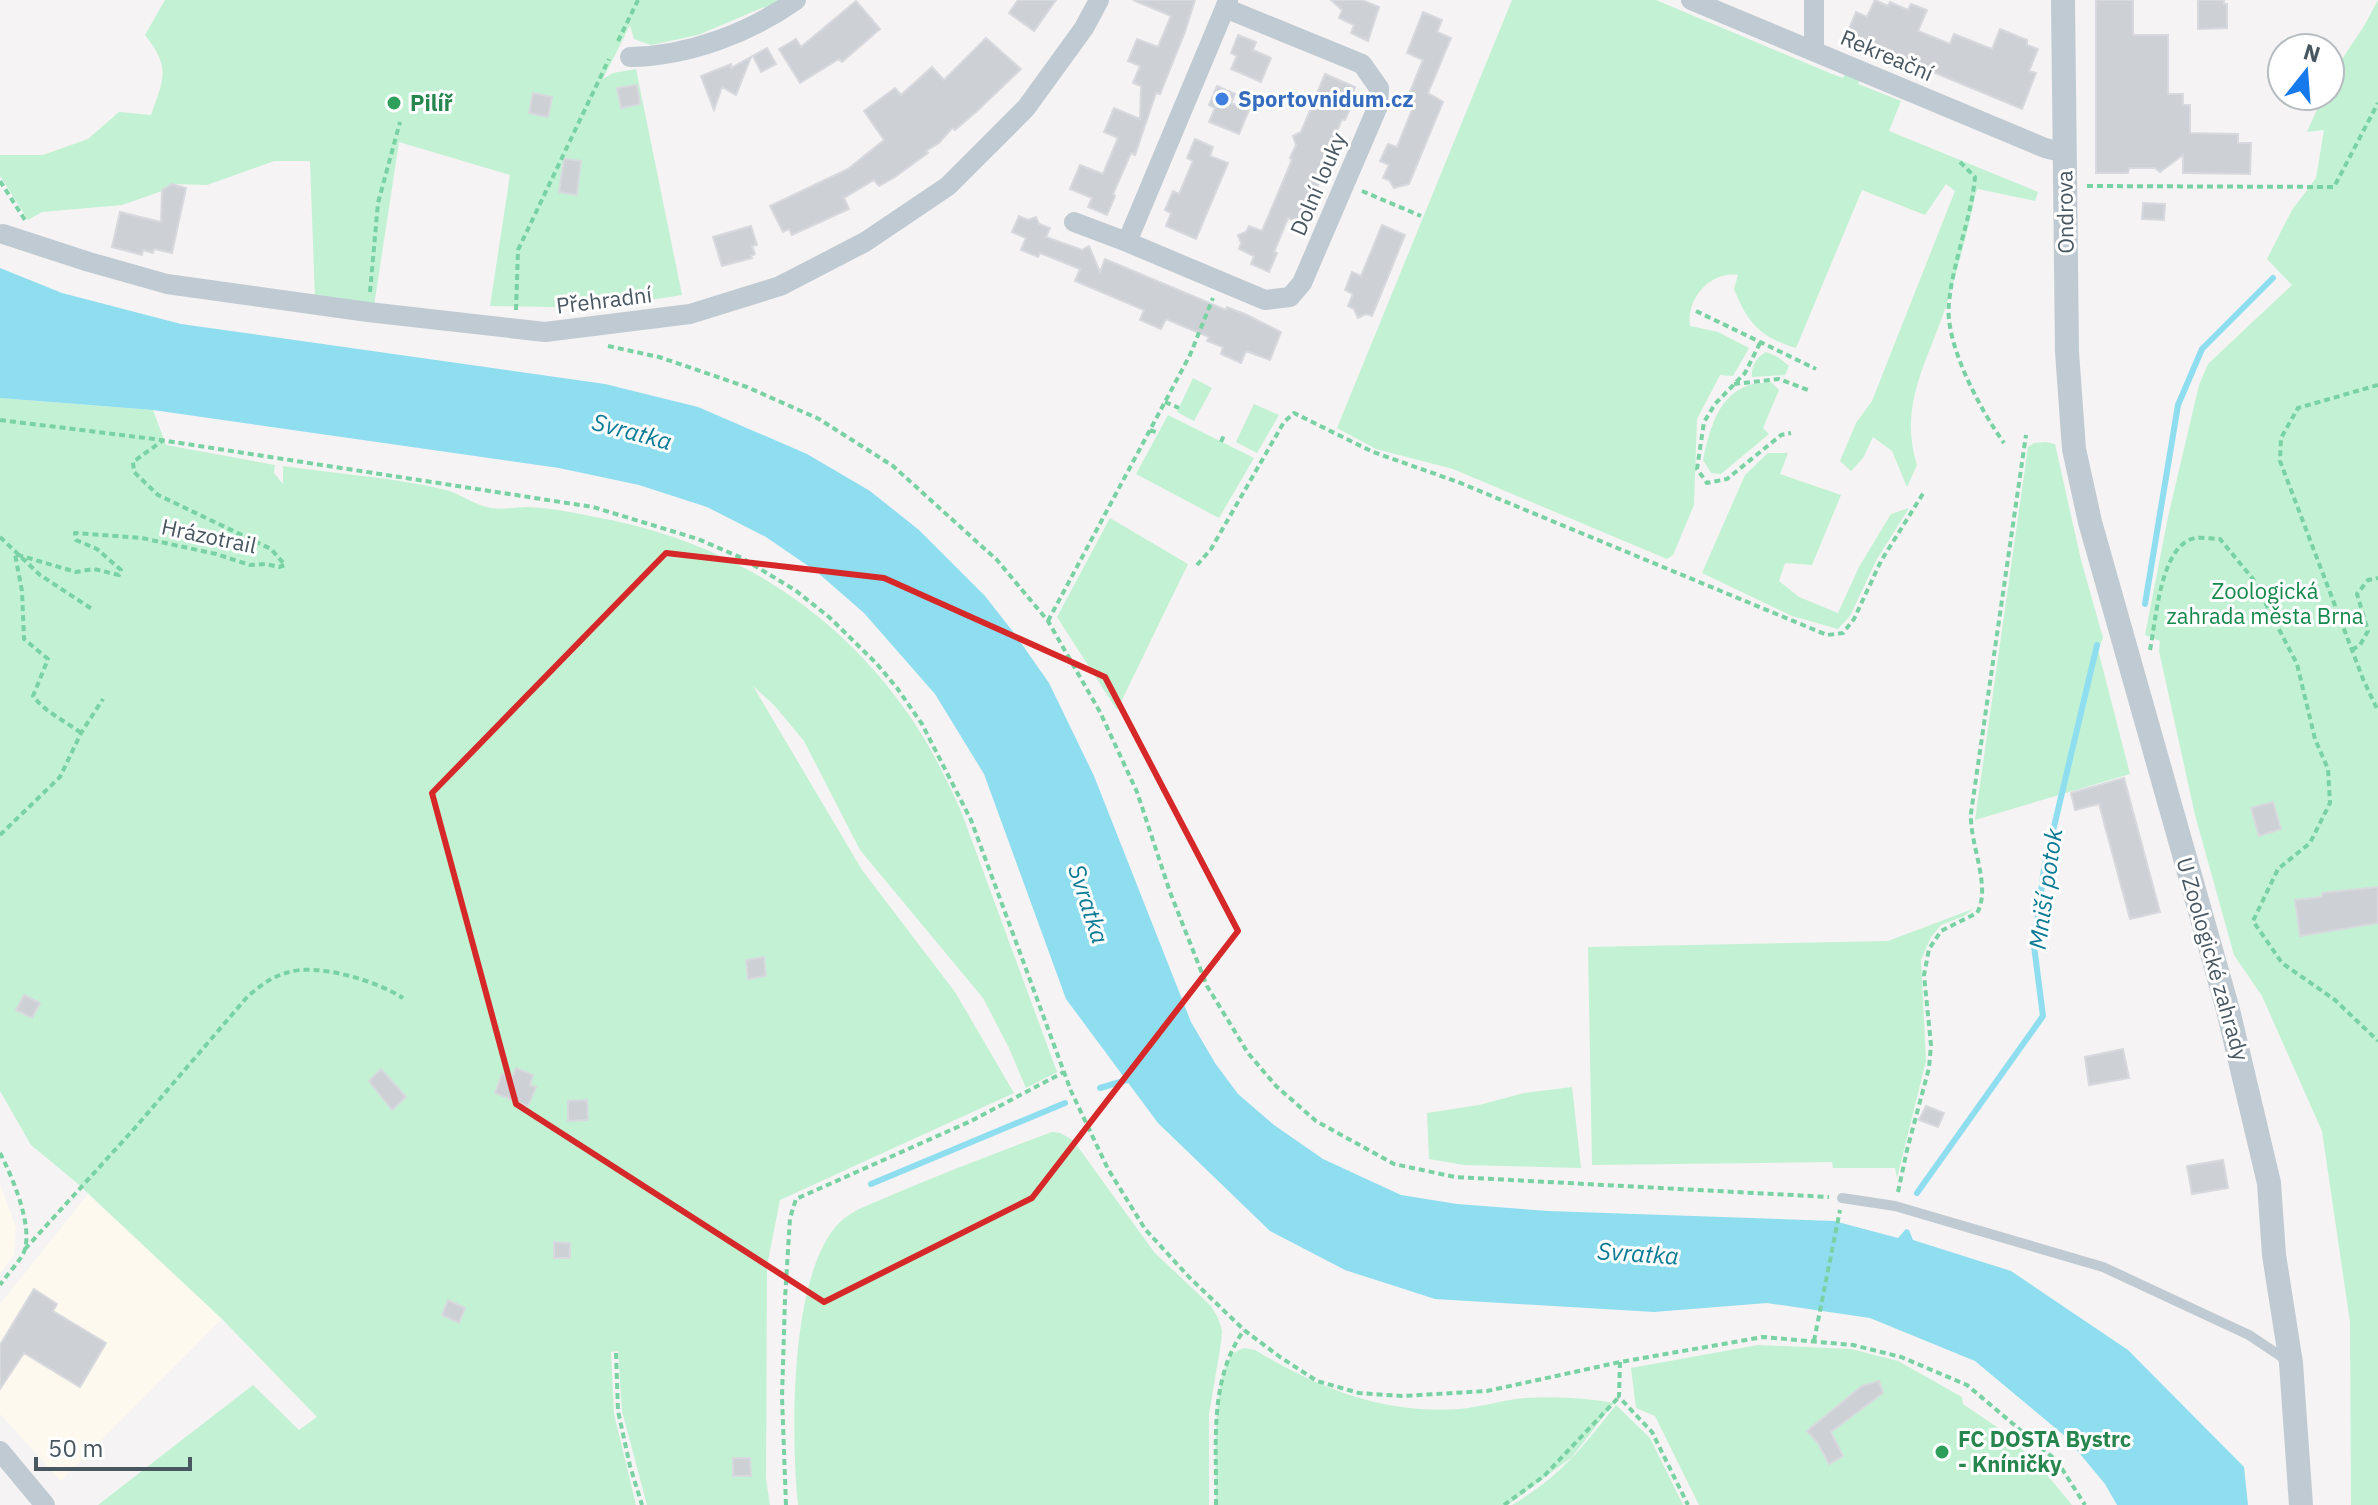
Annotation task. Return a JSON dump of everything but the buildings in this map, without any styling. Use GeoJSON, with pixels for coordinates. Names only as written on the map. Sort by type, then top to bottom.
{"type":"FeatureCollection","features":[{"type":"Feature","properties":{"kind":"street"},"geometry":{"type":"LineString","coordinates":[[630,57],[653,57],[694,48],[766,21],[796,0]]}},
{"type":"Feature","properties":{"kind":"street","name":"Přehradní"},"geometry":{"type":"LineString","coordinates":[[12,237],[167,284],[368,312],[545,332],[690,314],[780,286],[865,242],[948,186],[1026,108],[1084,28],[1099,0]]}},
{"type":"Feature","properties":{"kind":"street","name":"Rekreační"},"geometry":{"type":"LineString","coordinates":[[1691,0],[2045,148],[2065,153]]}},
{"type":"Feature","properties":{"kind":"street"},"geometry":{"type":"LineString","coordinates":[[1814,0],[1814,50]]}},
{"type":"Feature","properties":{"kind":"street","name":"Ondrova"},"geometry":{"type":"LineString","coordinates":[[2063,0],[2067,352],[2072,423]]}},
{"type":"Feature","properties":{"kind":"street","name":"Dolní louky"},"geometry":{"type":"LineString","coordinates":[[1074,222],[1265,300],[1290,297],[1302,283],[1378,106],[1379,88],[1362,64],[1226,4],[1127,242]]}},
{"type":"Feature","properties":{"kind":"street","name":"U Zoologické zahrady"},"geometry":{"type":"LineString","coordinates":[[2072,423],[2079,475],[2090,522],[2247,1082],[2269,1183],[2274,1255],[2291,1363],[2301,1505]]}},
{"type":"Feature","properties":{"kind":"street"},"geometry":{"type":"LineString","coordinates":[[0,1451],[45,1505]]}},
{"type":"Feature","properties":{"kind":"lane"},"geometry":{"type":"LineString","coordinates":[[1842,1201],[1895,1206],[2103,1267],[2249,1335],[2291,1363]]}},
{"type":"Feature","properties":{"kind":"path"},"geometry":{"type":"LineString","coordinates":[[515,328],[518,250],[638,0]]}},
{"type":"Feature","properties":{"kind":"path"},"geometry":{"type":"LineString","coordinates":[[2065,189],[2084,186],[2334,187],[2378,103]]}},
{"type":"Feature","properties":{"kind":"path"},"geometry":{"type":"LineString","coordinates":[[368,312],[378,203],[400,122]]}},
{"type":"Feature","properties":{"kind":"path"},"geometry":{"type":"LineString","coordinates":[[1960,162],[1975,177],[1972,204],[1949,301],[1948,320],[1964,370],[2004,443]]}},
{"type":"Feature","properties":{"kind":"path"},"geometry":{"type":"LineString","coordinates":[[0,181],[26,222],[12,237]]}},
{"type":"Feature","properties":{"kind":"path"},"geometry":{"type":"LineString","coordinates":[[1345,183],[1421,216]]}},
{"type":"Feature","properties":{"kind":"path"},"geometry":{"type":"LineString","coordinates":[[1048,621],[1190,355],[1220,281]]}},
{"type":"Feature","properties":{"kind":"path"},"geometry":{"type":"LineString","coordinates":[[1696,311],[1816,369]]}},
{"type":"Feature","properties":{"kind":"path"},"geometry":{"type":"LineString","coordinates":[[1760,343],[1745,373],[1715,404],[1704,422],[1697,469],[1707,483],[1727,479],[1781,435],[1791,433]]}},
{"type":"Feature","properties":{"kind":"path"},"geometry":{"type":"LineString","coordinates":[[602,344],[659,357],[732,382],[819,419],[893,466],[997,560],[1048,621],[1100,712],[1137,792],[1170,892],[1207,986],[1248,1053],[1276,1086],[1316,1121],[1394,1164],[1455,1177],[1842,1201],[1814,1341]]}},
{"type":"Feature","properties":{"kind":"path"},"geometry":{"type":"LineString","coordinates":[[1732,385],[1751,380],[1779,379],[1808,390]]}},
{"type":"Feature","properties":{"kind":"path"},"geometry":{"type":"LineString","coordinates":[[2378,385],[2298,408],[2281,438],[2280,461],[2378,711]]}},
{"type":"Feature","properties":{"kind":"path"},"geometry":{"type":"LineString","coordinates":[[1165,402],[1179,408]]}},
{"type":"Feature","properties":{"kind":"path"},"geometry":{"type":"LineString","coordinates":[[1197,565],[1211,549],[1284,422],[1294,413],[1373,452],[1458,482],[1827,635],[1843,633],[1854,619],[1881,561],[1924,492]]}},
{"type":"Feature","properties":{"kind":"path"},"geometry":{"type":"LineString","coordinates":[[0,420],[162,441],[593,507],[698,539],[742,558],[795,590],[829,617],[877,664],[922,724],[971,820],[1064,1072],[1108,1169],[1145,1229],[1244,1330],[1317,1381],[1359,1393],[1402,1396],[1487,1391],[1620,1362],[1763,1337],[1853,1345],[1901,1357],[1967,1385],[2057,1461],[2085,1505]]}},
{"type":"Feature","properties":{"kind":"path"},"geometry":{"type":"LineString","coordinates":[[1150,430],[1158,433]]}},
{"type":"Feature","properties":{"kind":"path"},"geometry":{"type":"LineString","coordinates":[[1221,442],[1224,435]]}},
{"type":"Feature","properties":{"kind":"path"},"geometry":{"type":"LineString","coordinates":[[1895,1206],[1929,1068],[1931,1045],[1924,975],[1929,949],[1941,931],[1977,913],[1983,896],[1970,825],[1971,813],[2026,435]]}},
{"type":"Feature","properties":{"kind":"path","name":"Hrázotrail"},"geometry":{"type":"LineString","coordinates":[[15,554],[76,572],[94,569],[119,575],[121,570],[97,549],[76,540],[75,533],[142,538],[216,554],[250,565],[285,565],[271,549],[158,495],[134,472],[133,462],[162,441]]}},
{"type":"Feature","properties":{"kind":"path"},"geometry":{"type":"LineString","coordinates":[[0,537],[40,575],[92,609]]}},
{"type":"Feature","properties":{"kind":"path"},"geometry":{"type":"LineString","coordinates":[[2152,638],[2163,576],[2179,545],[2195,538],[2220,539],[2253,579],[2297,664],[2315,739],[2328,769],[2330,803],[2310,843],[2278,869],[2253,921],[2282,963],[2335,1000],[2378,1041]]}},
{"type":"Feature","properties":{"kind":"path"},"geometry":{"type":"LineString","coordinates":[[15,554],[22,591],[24,639],[48,659],[33,696],[44,710],[64,719],[81,733]]}},
{"type":"Feature","properties":{"kind":"path"},"geometry":{"type":"LineString","coordinates":[[2352,650],[2360,645],[2368,631],[2357,594],[2368,580],[2378,578]]}},
{"type":"Feature","properties":{"kind":"path"},"geometry":{"type":"LineString","coordinates":[[0,835],[60,777],[81,733],[103,699]]}},
{"type":"Feature","properties":{"kind":"path"},"geometry":{"type":"LineString","coordinates":[[0,1285],[25,1249],[134,1129],[248,996],[264,982],[289,971],[322,971],[389,989],[403,998]]}},
{"type":"Feature","properties":{"kind":"path"},"geometry":{"type":"LineString","coordinates":[[788,1505],[782,1397],[790,1218],[796,1199],[971,1121],[1064,1072]]}},
{"type":"Feature","properties":{"kind":"path"},"geometry":{"type":"LineString","coordinates":[[0,1153],[25,1219],[25,1249]]}},
{"type":"Feature","properties":{"kind":"path"},"geometry":{"type":"LineString","coordinates":[[1216,1505],[1219,1387],[1232,1346],[1244,1330]]}},
{"type":"Feature","properties":{"kind":"path"},"geometry":{"type":"LineString","coordinates":[[616,1353],[618,1411],[642,1505]]}},
{"type":"Feature","properties":{"kind":"path"},"geometry":{"type":"LineString","coordinates":[[1504,1505],[1544,1476],[1619,1397],[1620,1362]]}},
{"type":"Feature","properties":{"kind":"path"},"geometry":{"type":"LineString","coordinates":[[1619,1397],[1652,1432],[1688,1505]]}},
{"type":"Feature","properties":{"kind":"highlighted area"},"geometry":{"type":"Polygon","coordinates":[[[666,553],[884,578],[1105,677],[1238,931],[1032,1198],[824,1302],[516,1104],[432,793],[666,553]]]}},
{"type":"Feature","properties":{"kind":"shaded area"},"geometry":{"type":"Polygon","coordinates":[[[0,1184],[16,1227],[14,1255],[0,1274],[0,1184]]]}},
{"type":"Feature","properties":{"kind":"shaded area"},"geometry":{"type":"Polygon","coordinates":[[[88,1194],[222,1319],[61,1481],[0,1414],[0,1304],[88,1194]]]}},
{"type":"Feature","properties":{"kind":"green space"},"geometry":{"type":"Polygon","coordinates":[[[165,0],[781,0],[768,10],[764,7],[698,35],[651,45],[634,39],[630,25],[603,79],[613,73],[636,69],[682,295],[600,308],[490,306],[510,175],[399,142],[374,306],[315,299],[310,161],[274,161],[207,185],[173,184],[122,205],[42,212],[28,220],[0,176],[0,155],[43,155],[88,139],[119,112],[151,115],[163,74],[159,56],[145,35],[165,0]]]}},
{"type":"Feature","properties":{"kind":"green space"},"geometry":{"type":"Polygon","coordinates":[[[1512,0],[1656,0],[1832,74],[1843,78],[1846,70],[1861,76],[1858,84],[1901,101],[1889,131],[2038,192],[2035,201],[1978,189],[1976,192],[1955,278],[1913,403],[1912,443],[1917,465],[1907,487],[1892,451],[1873,437],[1863,458],[1851,471],[1840,461],[1856,423],[1872,401],[1955,191],[1946,184],[1925,215],[1862,190],[1796,348],[1757,328],[1734,289],[1738,275],[1719,277],[1702,288],[1692,306],[1690,326],[1718,332],[1749,348],[1733,376],[1720,375],[1697,419],[1694,505],[1673,555],[1667,559],[1453,469],[1376,449],[1337,428],[1512,0]]]}},
{"type":"Feature","properties":{"kind":"green space","name":"Zoologická zahrada města Brna"},"geometry":{"type":"Polygon","coordinates":[[[2378,0],[2378,1505],[2351,1505],[2350,1322],[2322,1131],[2262,996],[2234,955],[2195,815],[2159,651],[2160,641],[2145,635],[2168,517],[2199,385],[2208,364],[2292,285],[2267,259],[2292,210],[2316,178],[2324,130],[2307,132],[2316,112],[2346,112],[2346,53],[2378,0]]]}},
{"type":"Feature","properties":{"kind":"green space"},"geometry":{"type":"Polygon","coordinates":[[[1766,352],[1789,366],[1785,375],[1752,377],[1755,363],[1766,352]]]}},
{"type":"Feature","properties":{"kind":"green space"},"geometry":{"type":"Polygon","coordinates":[[[1193,378],[1212,388],[1194,421],[1177,412],[1193,378]]]}},
{"type":"Feature","properties":{"kind":"green space"},"geometry":{"type":"Polygon","coordinates":[[[1771,382],[1779,390],[1763,428],[1769,434],[1721,474],[1711,473],[1703,460],[1711,428],[1721,408],[1727,399],[1746,386],[1771,382]]]}},
{"type":"Feature","properties":{"kind":"green space"},"geometry":{"type":"Polygon","coordinates":[[[0,398],[153,410],[166,445],[275,465],[274,473],[283,484],[283,466],[365,476],[446,490],[491,508],[559,510],[656,532],[740,566],[816,614],[881,678],[909,715],[961,811],[1057,1072],[1026,1088],[983,998],[860,850],[804,741],[774,705],[753,686],[862,870],[955,992],[1014,1093],[780,1200],[767,1266],[766,1479],[770,1505],[647,1505],[622,1411],[618,1351],[611,1352],[614,1414],[636,1505],[98,1505],[253,1385],[299,1430],[317,1417],[222,1319],[77,1183],[31,1145],[0,1091],[0,398]]]}},
{"type":"Feature","properties":{"kind":"green space"},"geometry":{"type":"Polygon","coordinates":[[[1254,404],[1279,415],[1257,453],[1236,442],[1254,404]]]}},
{"type":"Feature","properties":{"kind":"green space"},"geometry":{"type":"Polygon","coordinates":[[[1168,415],[1254,458],[1219,518],[1136,474],[1168,415]]]}},
{"type":"Feature","properties":{"kind":"green space"},"geometry":{"type":"Polygon","coordinates":[[[2046,442],[2055,444],[2081,560],[2103,638],[2098,650],[2130,774],[1975,820],[2028,447],[2046,442]]]}},
{"type":"Feature","properties":{"kind":"green space"},"geometry":{"type":"Polygon","coordinates":[[[1768,453],[1788,453],[1780,474],[1841,495],[1812,565],[1785,563],[1779,581],[1799,597],[1838,613],[1859,567],[1891,514],[1909,508],[1877,559],[1850,616],[1838,629],[1792,616],[1702,573],[1745,475],[1768,453]]]}},
{"type":"Feature","properties":{"kind":"green space"},"geometry":{"type":"Polygon","coordinates":[[[1110,518],[1188,564],[1117,710],[1057,617],[1110,518]]]}},
{"type":"Feature","properties":{"kind":"green space"},"geometry":{"type":"Polygon","coordinates":[[[1973,909],[1941,925],[1931,937],[1921,960],[1926,1061],[1897,1178],[1895,1168],[1833,1168],[1832,1162],[1592,1165],[1588,947],[1888,941],[1973,909]]]}},
{"type":"Feature","properties":{"kind":"green space"},"geometry":{"type":"Polygon","coordinates":[[[1572,1087],[1581,1168],[1464,1165],[1429,1159],[1427,1113],[1479,1105],[1524,1093],[1572,1087]]]}},
{"type":"Feature","properties":{"kind":"green space"},"geometry":{"type":"Polygon","coordinates":[[[1052,1132],[1073,1140],[1154,1252],[1211,1306],[1218,1318],[1222,1331],[1209,1414],[1209,1505],[798,1505],[794,1439],[797,1357],[802,1316],[823,1246],[840,1222],[858,1210],[1052,1132]]]}},
{"type":"Feature","properties":{"kind":"green space"},"geometry":{"type":"Polygon","coordinates":[[[1758,1345],[1851,1349],[1898,1361],[1962,1397],[1963,1404],[2007,1434],[2072,1505],[1699,1505],[1655,1416],[1636,1408],[1631,1368],[1758,1345]]]}},
{"type":"Feature","properties":{"kind":"green space"},"geometry":{"type":"Polygon","coordinates":[[[1244,1348],[1255,1350],[1328,1387],[1378,1403],[1404,1407],[1460,1409],[1538,1397],[1614,1403],[1572,1457],[1508,1505],[1216,1505],[1216,1426],[1221,1382],[1233,1354],[1244,1348]]]}},
{"type":"Feature","properties":{"kind":"green space"},"geometry":{"type":"Polygon","coordinates":[[[1616,1405],[1650,1438],[1683,1505],[1512,1505],[1557,1472],[1616,1405]]]}},
{"type":"Feature","properties":{"kind":"water","name":"Svratka"},"geometry":{"type":"Polygon","coordinates":[[[0,268],[62,293],[181,324],[605,384],[698,407],[807,454],[870,491],[919,530],[985,596],[1049,683],[1094,776],[1191,1022],[1238,1094],[1274,1125],[1323,1159],[1401,1195],[1457,1204],[1548,1211],[1834,1221],[1898,1238],[1906,1229],[1909,1230],[1913,1240],[2011,1271],[2128,1350],[2244,1467],[2248,1505],[2117,1505],[2105,1484],[2066,1437],[1975,1361],[1870,1318],[1767,1303],[1654,1312],[1435,1299],[1345,1270],[1270,1231],[1158,1123],[1066,999],[984,774],[935,694],[864,613],[817,572],[766,537],[707,507],[639,485],[559,468],[153,410],[0,398],[0,268]]]}},
{"type":"Feature","properties":{"kind":"waterway","name":"Mniší potok"},"geometry":{"type":"LineString","coordinates":[[2145,604],[2178,405],[2202,349],[2273,278]]}},
{"type":"Feature","properties":{"kind":"waterway","name":"Mniší potok"},"geometry":{"type":"LineString","coordinates":[[1917,1193],[2043,1016],[2034,946],[2044,869],[2097,645]]}},
{"type":"Feature","properties":{"kind":"waterway"},"geometry":{"type":"LineString","coordinates":[[1100,1088],[1130,1077]]}},
{"type":"Feature","properties":{"kind":"waterway"},"geometry":{"type":"LineString","coordinates":[[871,1184],[1065,1103]]}},
{"type":"Feature","properties":{"kind":"place","name":"Sportovnidum.cz"},"geometry":{"type":"Point","coordinates":[1222,99]}},
{"type":"Feature","properties":{"kind":"place","name":"Pilíř"},"geometry":{"type":"Point","coordinates":[394,103]}},
{"type":"Feature","properties":{"kind":"place","name":"FC DOSTA Bystrc - Kníničky"},"geometry":{"type":"Point","coordinates":[1942,1452]}}]}
